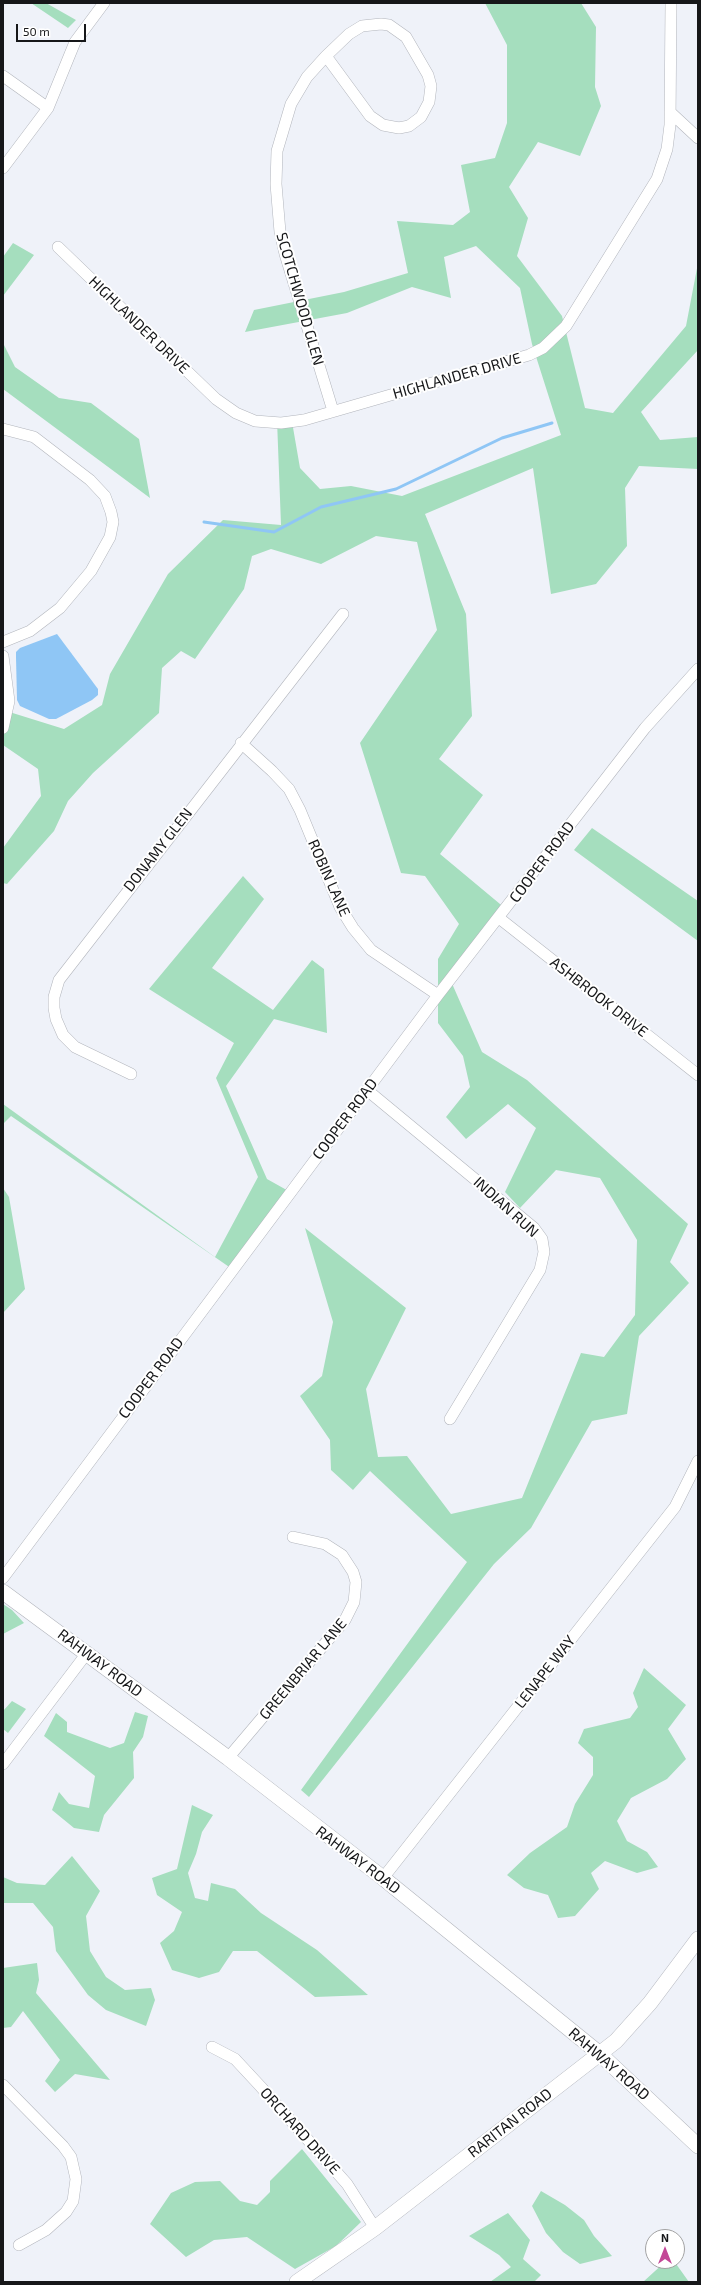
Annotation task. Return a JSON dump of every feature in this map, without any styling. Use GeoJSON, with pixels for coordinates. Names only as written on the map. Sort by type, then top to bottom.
{"type":"FeatureCollection","features":[{"type":"Feature","properties":{"kind":"street"},"geometry":{"type":"LineString","coordinates":[[3,168],[48,108],[75,42],[104,3]]}},
{"type":"Feature","properties":{"kind":"street","name":"HIGHLANDER DRIVE"},"geometry":{"type":"LineString","coordinates":[[58,247],[216,399],[236,413],[256,421],[281,423],[304,420],[529,355],[554,340],[566,326],[657,179],[667,149],[670,112],[670,3]]}},
{"type":"Feature","properties":{"kind":"street","name":"SCOTCHWOOD GLEN"},"geometry":{"type":"LineString","coordinates":[[326,56],[363,109],[383,126],[399,128],[409,126],[421,117],[426,110],[431,95],[428,75],[406,36],[397,29],[381,24],[362,26],[349,34],[326,56],[299,88],[288,109],[277,151],[276,184],[280,232],[287,261],[333,411]]}},
{"type":"Feature","properties":{"kind":"street"},"geometry":{"type":"LineString","coordinates":[[3,76],[48,108]]}},
{"type":"Feature","properties":{"kind":"street"},"geometry":{"type":"LineString","coordinates":[[670,112],[698,138]]}},
{"type":"Feature","properties":{"kind":"street"},"geometry":{"type":"LineString","coordinates":[[3,430],[34,437],[90,480],[104,496],[112,512],[113,522],[110,538],[91,571],[60,608],[30,631],[3,642]]}},
{"type":"Feature","properties":{"kind":"street","name":"DONAMY GLEN"},"geometry":{"type":"LineString","coordinates":[[131,1074],[75,1047],[63,1035],[56,1019],[54,1008],[56,986],[65,970],[343,614]]}},
{"type":"Feature","properties":{"kind":"street"},"geometry":{"type":"LineString","coordinates":[[3,656],[9,701],[3,728]]}},
{"type":"Feature","properties":{"kind":"street","name":"COOPER ROAD"},"geometry":{"type":"LineString","coordinates":[[3,1578],[438,995],[645,728],[698,669]]}},
{"type":"Feature","properties":{"kind":"street","name":"ROBIN LANE"},"geometry":{"type":"LineString","coordinates":[[241,743],[272,771],[289,789],[300,810],[340,907],[352,928],[371,950],[438,995]]}},
{"type":"Feature","properties":{"kind":"street","name":"ASHBROOK DRIVE"},"geometry":{"type":"LineString","coordinates":[[499,918],[698,1075]]}},
{"type":"Feature","properties":{"kind":"street","name":"INDIAN RUN"},"geometry":{"type":"LineString","coordinates":[[367,1090],[534,1228],[542,1239],[544,1252],[540,1270],[450,1419]]}},
{"type":"Feature","properties":{"kind":"street","name":"LENAPE WAY"},"geometry":{"type":"LineString","coordinates":[[383,1878],[675,1508],[698,1461]]}},
{"type":"Feature","properties":{"kind":"street","name":"GREENBRIAR LANE"},"geometry":{"type":"LineString","coordinates":[[228,1758],[345,1620],[354,1602],[356,1582],[351,1568],[342,1555],[326,1544],[293,1537]]}},
{"type":"Feature","properties":{"kind":"street","name":"RAHWAY ROAD"},"geometry":{"type":"LineString","coordinates":[[3,1592],[228,1758],[383,1878],[600,2054],[698,2146]]}},
{"type":"Feature","properties":{"kind":"street"},"geometry":{"type":"LineString","coordinates":[[3,1764],[87,1653]]}},
{"type":"Feature","properties":{"kind":"street","name":"RARITAN ROAD"},"geometry":{"type":"LineString","coordinates":[[297,2282],[375,2228],[616,2041],[650,2003],[698,1939]]}},
{"type":"Feature","properties":{"kind":"street","name":"ORCHARD DRIVE"},"geometry":{"type":"LineString","coordinates":[[212,2048],[235,2059],[261,2087],[347,2184],[375,2228]]}},
{"type":"Feature","properties":{"kind":"street"},"geometry":{"type":"LineString","coordinates":[[3,2085],[63,2146],[70,2157],[76,2178],[73,2201],[66,2212],[46,2230],[19,2244]]}},
{"type":"Feature","properties":{"kind":"green space"},"geometry":{"type":"Polygon","coordinates":[[[31,3],[46,3],[76,20],[68,28],[31,3]]]}},
{"type":"Feature","properties":{"kind":"green space"},"geometry":{"type":"Polygon","coordinates":[[[485,3],[581,3],[596,27],[595,87],[601,106],[580,156],[538,142],[509,187],[528,218],[517,256],[562,316],[585,408],[613,413],[686,326],[698,263],[698,350],[641,412],[660,440],[698,437],[698,469],[639,466],[625,488],[627,546],[596,584],[551,594],[533,468],[425,514],[466,614],[472,716],[439,759],[483,795],[440,854],[506,909],[450,979],[482,1052],[527,1080],[688,1224],[670,1262],[689,1283],[639,1336],[627,1414],[592,1421],[531,1528],[494,1564],[309,1797],[301,1790],[467,1562],[370,1471],[353,1490],[331,1470],[330,1440],[300,1396],[322,1376],[333,1322],[305,1228],[406,1308],[366,1389],[378,1457],[407,1456],[451,1514],[522,1498],[581,1353],[604,1357],[635,1315],[637,1240],[600,1178],[556,1170],[520,1208],[505,1192],[536,1128],[508,1104],[466,1139],[446,1117],[470,1087],[463,1056],[438,1023],[438,959],[459,924],[425,876],[401,873],[360,743],[437,630],[417,542],[376,536],[321,564],[271,549],[252,556],[244,589],[195,659],[181,651],[162,668],[159,713],[93,773],[68,801],[54,831],[7,884],[3,883],[3,848],[41,796],[38,769],[3,745],[3,710],[64,729],[102,705],[110,674],[168,574],[223,520],[281,525],[277,420],[291,416],[300,468],[320,489],[351,486],[402,496],[561,435],[532,344],[520,288],[476,246],[444,257],[451,298],[412,287],[347,313],[245,332],[254,310],[344,292],[408,273],[397,221],[453,225],[470,212],[461,165],[495,158],[507,123],[507,45],[485,3]]]}},
{"type":"Feature","properties":{"kind":"green space"},"geometry":{"type":"Polygon","coordinates":[[[13,243],[34,255],[3,296],[3,257],[13,243]]]}},
{"type":"Feature","properties":{"kind":"green space"},"geometry":{"type":"Polygon","coordinates":[[[3,343],[15,367],[59,398],[91,403],[139,439],[150,498],[3,389],[3,343]]]}},
{"type":"Feature","properties":{"kind":"green space"},"geometry":{"type":"Polygon","coordinates":[[[592,828],[698,901],[698,941],[574,850],[592,828]]]}},
{"type":"Feature","properties":{"kind":"green space"},"geometry":{"type":"Polygon","coordinates":[[[243,876],[264,899],[212,968],[273,1010],[312,960],[324,969],[327,1033],[274,1019],[226,1086],[267,1179],[292,1193],[235,1271],[11,1116],[3,1124],[3,1104],[215,1257],[258,1177],[216,1078],[234,1043],[149,989],[243,876]]]}},
{"type":"Feature","properties":{"kind":"green space"},"geometry":{"type":"Polygon","coordinates":[[[3,1188],[9,1197],[25,1289],[3,1313],[3,1188]]]}},
{"type":"Feature","properties":{"kind":"green space"},"geometry":{"type":"Polygon","coordinates":[[[3,1604],[12,1610],[24,1623],[3,1634],[3,1604]]]}},
{"type":"Feature","properties":{"kind":"green space"},"geometry":{"type":"Polygon","coordinates":[[[644,1668],[686,1705],[668,1729],[686,1759],[667,1779],[631,1798],[617,1821],[627,1841],[647,1852],[658,1867],[637,1873],[605,1861],[591,1873],[599,1889],[575,1916],[558,1918],[548,1895],[524,1888],[507,1875],[530,1853],[567,1827],[575,1804],[593,1775],[593,1757],[578,1743],[584,1729],[630,1718],[638,1707],[633,1693],[644,1668]]]}},
{"type":"Feature","properties":{"kind":"green space"},"geometry":{"type":"Polygon","coordinates":[[[12,1701],[26,1709],[8,1733],[3,1729],[3,1711],[12,1701]]]}},
{"type":"Feature","properties":{"kind":"green space"},"geometry":{"type":"Polygon","coordinates":[[[135,1712],[148,1716],[143,1737],[133,1752],[134,1778],[104,1815],[99,1832],[74,1828],[52,1810],[59,1792],[69,1804],[89,1808],[95,1776],[44,1736],[56,1713],[67,1722],[67,1732],[110,1748],[124,1743],[135,1712]]]}},
{"type":"Feature","properties":{"kind":"green space"},"geometry":{"type":"Polygon","coordinates":[[[192,1805],[213,1815],[202,1832],[196,1854],[188,1873],[195,1898],[208,1901],[211,1883],[235,1889],[261,1913],[317,1950],[368,1995],[315,1997],[257,1951],[233,1951],[219,1972],[199,1978],[172,1970],[160,1943],[174,1931],[182,1912],[157,1895],[152,1878],[177,1869],[192,1805]]]}},
{"type":"Feature","properties":{"kind":"green space"},"geometry":{"type":"Polygon","coordinates":[[[72,1856],[100,1891],[86,1916],[90,1951],[106,1977],[125,1990],[151,1988],[155,2000],[146,2026],[106,2010],[88,1995],[56,1951],[53,1927],[33,1903],[3,1903],[3,1877],[17,1883],[45,1885],[72,1856]]]}},
{"type":"Feature","properties":{"kind":"green space"},"geometry":{"type":"Polygon","coordinates":[[[37,1963],[39,1980],[36,1993],[110,2080],[75,2074],[55,2092],[45,2081],[60,2060],[23,2011],[11,2027],[3,2028],[3,1968],[37,1963]]]}},
{"type":"Feature","properties":{"kind":"green space"},"geometry":{"type":"Polygon","coordinates":[[[302,2149],[361,2222],[336,2246],[295,2269],[247,2237],[214,2240],[186,2257],[150,2224],[171,2193],[195,2182],[220,2181],[240,2201],[257,2205],[270,2192],[270,2181],[302,2149]]]}},
{"type":"Feature","properties":{"kind":"green space"},"geometry":{"type":"Polygon","coordinates":[[[541,2191],[565,2205],[584,2220],[594,2236],[612,2256],[580,2264],[563,2252],[546,2233],[532,2206],[541,2191]]]}},
{"type":"Feature","properties":{"kind":"green space"},"geometry":{"type":"Polygon","coordinates":[[[508,2213],[530,2240],[523,2259],[541,2275],[534,2282],[490,2282],[511,2267],[499,2255],[469,2236],[508,2213]]]}},
{"type":"Feature","properties":{"kind":"green space"},"geometry":{"type":"Polygon","coordinates":[[[657,2269],[680,2269],[689,2282],[643,2282],[657,2269]]]}},
{"type":"Feature","properties":{"kind":"water"},"geometry":{"type":"Polygon","coordinates":[[[57,634],[98,689],[98,695],[92,700],[56,719],[49,719],[20,706],[17,700],[16,652],[20,648],[57,634]]]}},
{"type":"Feature","properties":{"kind":"waterway"},"geometry":{"type":"LineString","coordinates":[[204,522],[274,532],[321,507],[396,489],[502,438],[552,423]]}}]}
